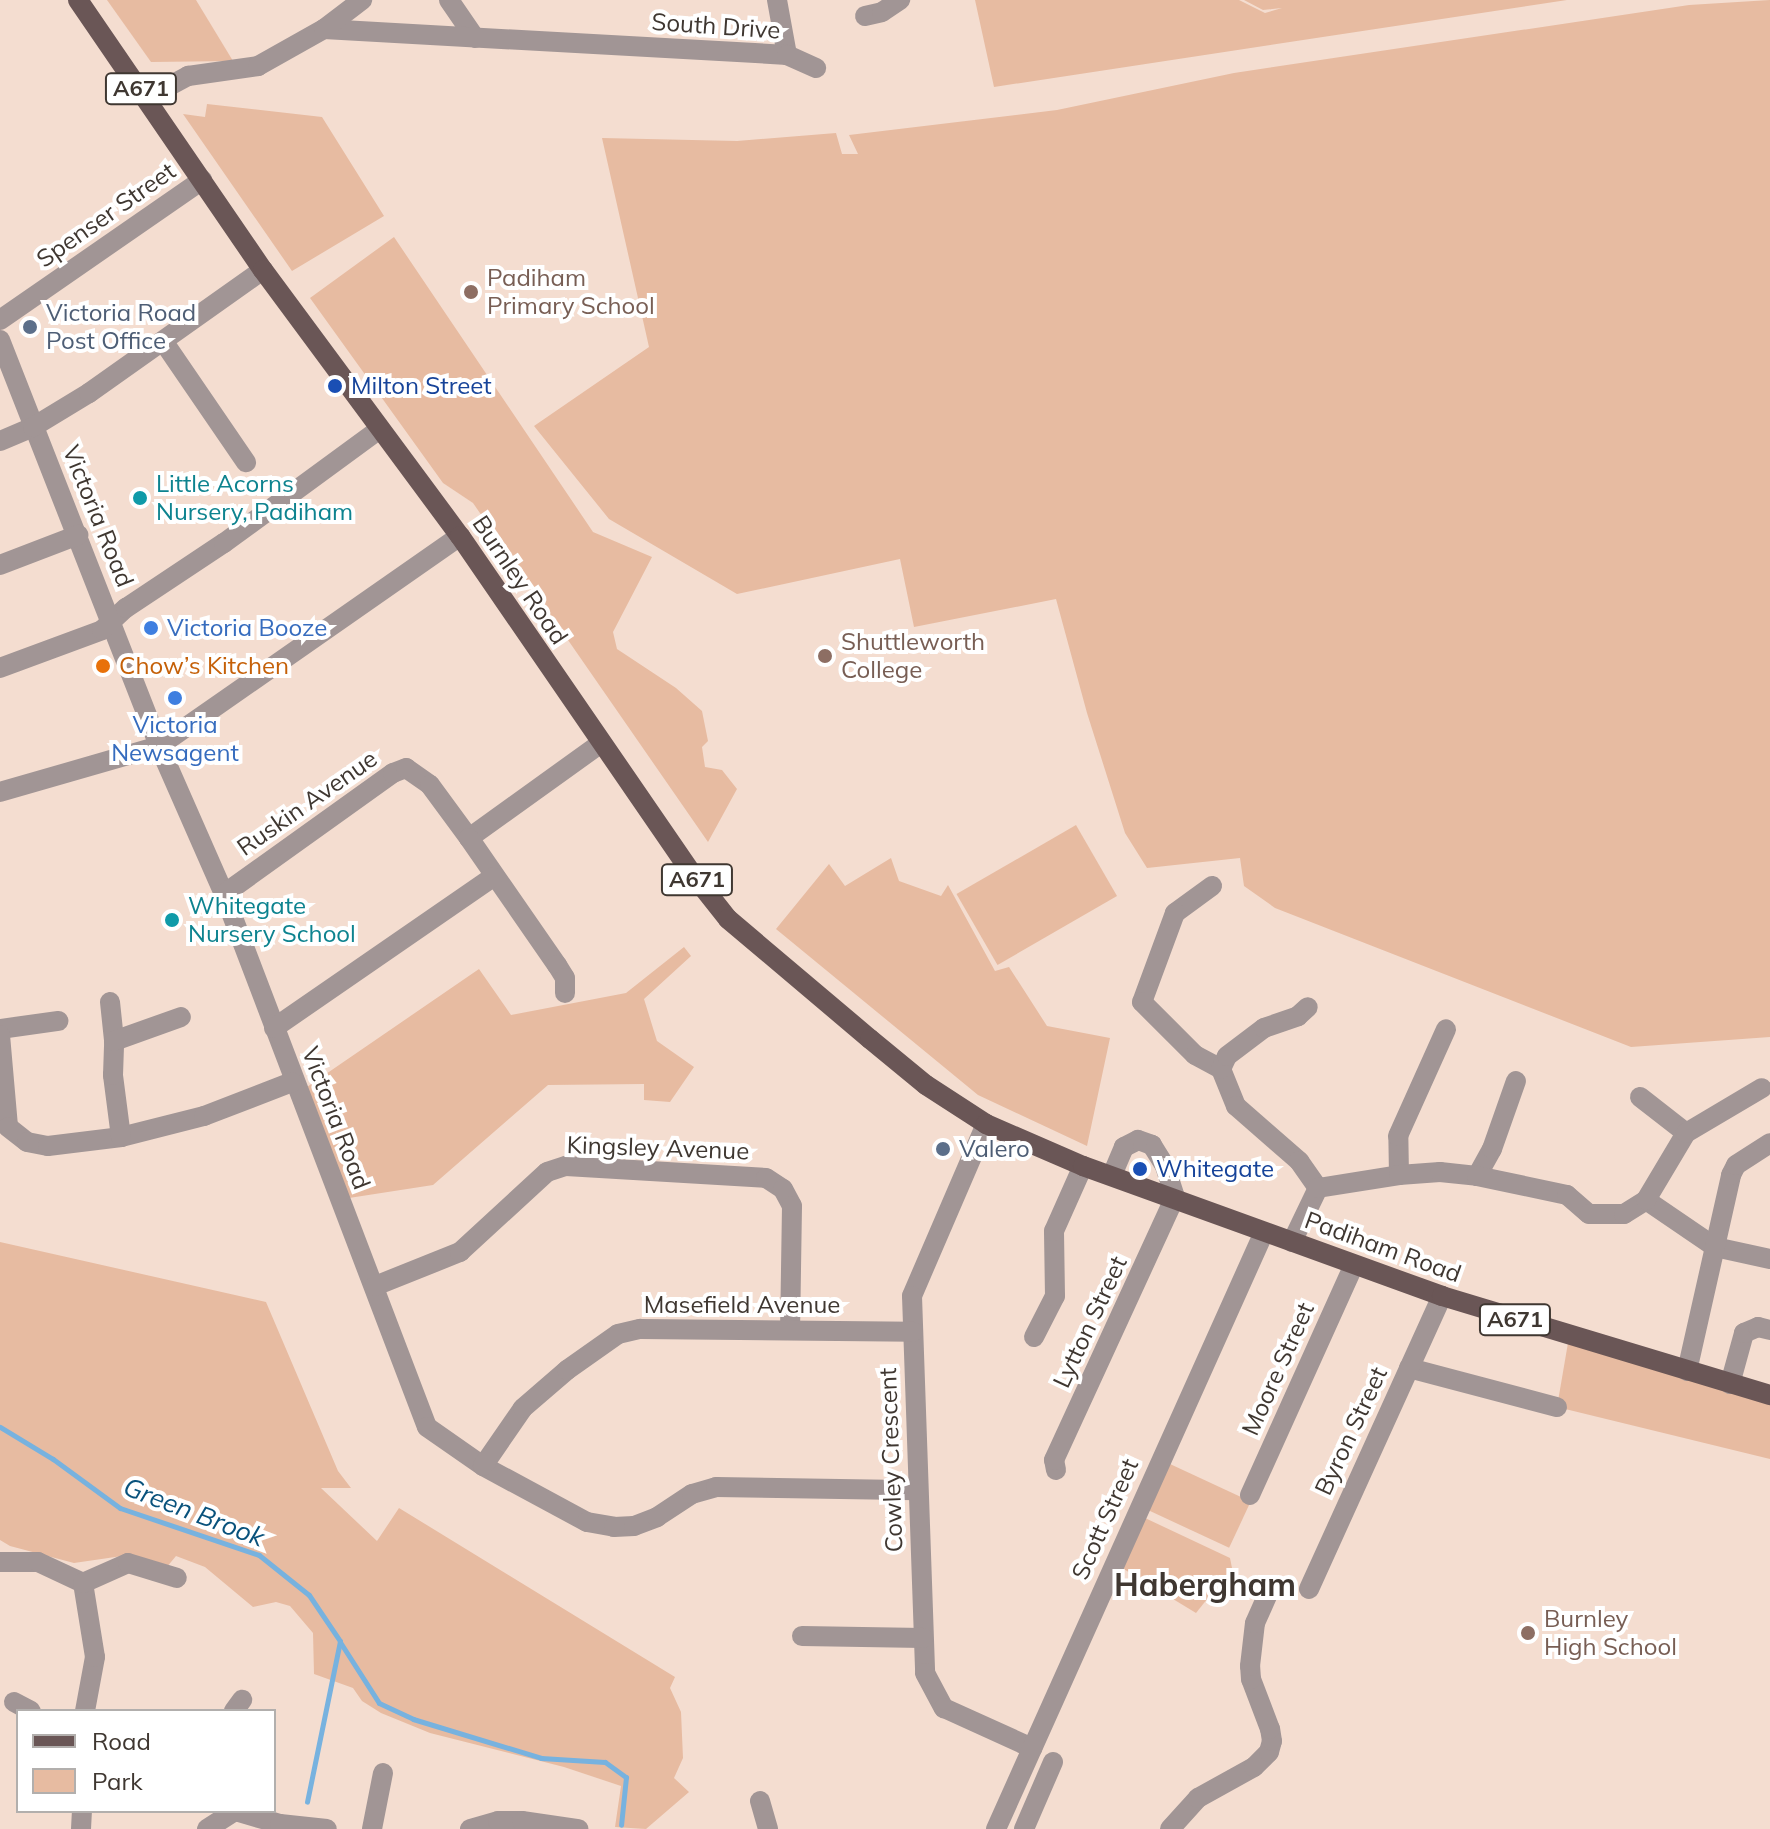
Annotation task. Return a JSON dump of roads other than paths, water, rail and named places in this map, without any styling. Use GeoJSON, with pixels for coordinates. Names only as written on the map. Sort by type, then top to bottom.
{"type":"FeatureCollection","features":[{"type":"Feature","properties":{"kind":"main road","name":"Burnley Road"},"geometry":{"type":"LineString","coordinates":[[78,0],[263,270],[460,536],[601,743],[728,919],[926,1085],[986,1124]]}},
{"type":"Feature","properties":{"kind":"main road","name":"Padiham Road"},"geometry":{"type":"LineString","coordinates":[[986,1124],[1083,1166],[1442,1296],[1770,1395]]}},
{"type":"Feature","properties":{"kind":"street"},"geometry":{"type":"LineString","coordinates":[[147,98],[188,76],[258,66],[324,29],[362,0]]}},
{"type":"Feature","properties":{"kind":"street"},"geometry":{"type":"LineString","coordinates":[[449,0],[475,38]]}},
{"type":"Feature","properties":{"kind":"street"},"geometry":{"type":"LineString","coordinates":[[777,0],[787,55]]}},
{"type":"Feature","properties":{"kind":"street"},"geometry":{"type":"LineString","coordinates":[[865,16],[882,12],[900,0]]}},
{"type":"Feature","properties":{"kind":"street","name":"South Drive"},"geometry":{"type":"LineString","coordinates":[[324,29],[787,55],[816,68]]}},
{"type":"Feature","properties":{"kind":"street","name":"Spenser Street"},"geometry":{"type":"LineString","coordinates":[[0,320],[202,180]]}},
{"type":"Feature","properties":{"kind":"street"},"geometry":{"type":"LineString","coordinates":[[0,441],[33,427],[263,270]]}},
{"type":"Feature","properties":{"kind":"street","name":"Victoria Road"},"geometry":{"type":"LineString","coordinates":[[0,340],[159,746],[224,894],[292,1082],[375,1286],[427,1427],[483,1466],[587,1522],[614,1527],[634,1526],[657,1517],[692,1494],[716,1487],[918,1490]]}},
{"type":"Feature","properties":{"kind":"street"},"geometry":{"type":"LineString","coordinates":[[163,341],[246,462]]}},
{"type":"Feature","properties":{"kind":"street"},"geometry":{"type":"LineString","coordinates":[[0,668],[102,630],[380,429]]}},
{"type":"Feature","properties":{"kind":"street"},"geometry":{"type":"LineString","coordinates":[[0,565],[78,535]]}},
{"type":"Feature","properties":{"kind":"street"},"geometry":{"type":"LineString","coordinates":[[0,792],[159,746],[460,536]]}},
{"type":"Feature","properties":{"kind":"street"},"geometry":{"type":"LineString","coordinates":[[565,993],[565,978],[557,965],[493,877],[469,838],[601,743]]}},
{"type":"Feature","properties":{"kind":"street","name":"Ruskin Avenue"},"geometry":{"type":"LineString","coordinates":[[224,894],[393,773],[406,768],[430,785],[469,838]]}},
{"type":"Feature","properties":{"kind":"street"},"geometry":{"type":"LineString","coordinates":[[274,1028],[493,877]]}},
{"type":"Feature","properties":{"kind":"street"},"geometry":{"type":"LineString","coordinates":[[1212,886],[1175,913],[1142,1002],[1195,1055],[1221,1069],[1236,1106],[1299,1161],[1318,1188]]}},
{"type":"Feature","properties":{"kind":"street"},"geometry":{"type":"LineString","coordinates":[[110,1002],[113,1075],[121,1137]]}},
{"type":"Feature","properties":{"kind":"street"},"geometry":{"type":"LineString","coordinates":[[1221,1069],[1227,1056],[1264,1028],[1298,1016],[1308,1007]]}},
{"type":"Feature","properties":{"kind":"street"},"geometry":{"type":"LineString","coordinates":[[114,1041],[181,1017]]}},
{"type":"Feature","properties":{"kind":"street"},"geometry":{"type":"LineString","coordinates":[[58,1021],[0,1032],[8,1127],[27,1142],[48,1146],[121,1137],[204,1116],[292,1082]]}},
{"type":"Feature","properties":{"kind":"street"},"geometry":{"type":"LineString","coordinates":[[1399,1175],[1398,1136],[1446,1029]]}},
{"type":"Feature","properties":{"kind":"street"},"geometry":{"type":"LineString","coordinates":[[1477,1176],[1492,1149],[1516,1081]]}},
{"type":"Feature","properties":{"kind":"street"},"geometry":{"type":"LineString","coordinates":[[1318,1188],[1440,1172],[1477,1176],[1567,1195],[1589,1214],[1624,1214],[1646,1200],[1686,1133],[1762,1088]]}},
{"type":"Feature","properties":{"kind":"street"},"geometry":{"type":"LineString","coordinates":[[1640,1097],[1686,1133]]}},
{"type":"Feature","properties":{"kind":"street","name":"Cowley Crescent"},"geometry":{"type":"LineString","coordinates":[[986,1124],[912,1296],[925,1673],[944,1708],[1032,1748]]}},
{"type":"Feature","properties":{"kind":"street"},"geometry":{"type":"LineString","coordinates":[[1112,1175],[1124,1147],[1138,1140],[1152,1145],[1165,1166],[1175,1197]]}},
{"type":"Feature","properties":{"kind":"street"},"geometry":{"type":"LineString","coordinates":[[1687,1371],[1736,1165],[1770,1143]]}},
{"type":"Feature","properties":{"kind":"street","name":"Kingsley Avenue"},"geometry":{"type":"LineString","coordinates":[[375,1286],[460,1252],[547,1172],[566,1166],[766,1178],[783,1189],[792,1206],[790,1330]]}},
{"type":"Feature","properties":{"kind":"street"},"geometry":{"type":"LineString","coordinates":[[1034,1337],[1055,1296],[1054,1231],[1083,1166]]}},
{"type":"Feature","properties":{"kind":"street"},"geometry":{"type":"LineString","coordinates":[[1292,1242],[1318,1188]]}},
{"type":"Feature","properties":{"kind":"street","name":"Lytton Street"},"geometry":{"type":"LineString","coordinates":[[1056,1470],[1054,1460],[1175,1197]]}},
{"type":"Feature","properties":{"kind":"street"},"geometry":{"type":"LineString","coordinates":[[1646,1200],[1715,1247],[1770,1259]]}},
{"type":"Feature","properties":{"kind":"street","name":"Scott Street"},"geometry":{"type":"LineString","coordinates":[[996,1829],[1264,1232]]}},
{"type":"Feature","properties":{"kind":"street","name":"Moore Street"},"geometry":{"type":"LineString","coordinates":[[1250,1495],[1354,1265]]}},
{"type":"Feature","properties":{"kind":"street","name":"Byron Street"},"geometry":{"type":"LineString","coordinates":[[1309,1589],[1442,1296]]}},
{"type":"Feature","properties":{"kind":"street"},"geometry":{"type":"LineString","coordinates":[[1730,1384],[1744,1333],[1758,1327],[1770,1330]]}},
{"type":"Feature","properties":{"kind":"street","name":"Masefield Avenue"},"geometry":{"type":"LineString","coordinates":[[483,1466],[523,1408],[567,1370],[618,1334],[640,1329],[913,1332]]}},
{"type":"Feature","properties":{"kind":"street"},"geometry":{"type":"LineString","coordinates":[[1409,1368],[1557,1407]]}},
{"type":"Feature","properties":{"kind":"street"},"geometry":{"type":"LineString","coordinates":[[0,1562],[38,1562],[83,1583],[128,1563],[177,1578]]}},
{"type":"Feature","properties":{"kind":"street"},"geometry":{"type":"LineString","coordinates":[[83,1583],[95,1657],[85,1709]]}},
{"type":"Feature","properties":{"kind":"street"},"geometry":{"type":"LineString","coordinates":[[1170,1829],[1198,1798],[1254,1767],[1269,1752],[1270,1729],[1251,1679],[1250,1666],[1255,1623],[1269,1591]]}},
{"type":"Feature","properties":{"kind":"street"},"geometry":{"type":"LineString","coordinates":[[802,1636],[923,1638]]}},
{"type":"Feature","properties":{"kind":"street"},"geometry":{"type":"LineString","coordinates":[[1024,1829],[1053,1762]]}},
{"type":"Feature","properties":{"kind":"street"},"geometry":{"type":"LineString","coordinates":[[372,1829],[383,1773]]}},
{"type":"Feature","properties":{"kind":"street"},"geometry":{"type":"LineString","coordinates":[[760,1801],[773,1824]]}},
{"type":"Feature","properties":{"kind":"street"},"geometry":{"type":"LineString","coordinates":[[207,1829],[232,1813]]}},
{"type":"Feature","properties":{"kind":"street"},"geometry":{"type":"LineString","coordinates":[[242,1813],[280,1824],[327,1829]]}},
{"type":"Feature","properties":{"kind":"street"},"geometry":{"type":"LineString","coordinates":[[470,1829],[498,1821],[578,1829]]}},
{"type":"Feature","properties":{"kind":"waterway","name":"Green Brook"},"geometry":{"type":"LineString","coordinates":[[0,1427],[53,1459],[120,1508],[259,1555],[309,1595],[340,1641],[307,1802]]}},
{"type":"Feature","properties":{"kind":"waterway"},"geometry":{"type":"LineString","coordinates":[[340,1642],[379,1703],[413,1719],[541,1758],[605,1762],[626,1777],[621,1825]]}},
{"type":"Feature","properties":{"kind":"place","name":"Padiham Primary School"},"geometry":{"type":"Point","coordinates":[471,292]}},
{"type":"Feature","properties":{"kind":"place","name":"Victoria Road Post Office"},"geometry":{"type":"Point","coordinates":[30,327]}},
{"type":"Feature","properties":{"kind":"place","name":"Milton Street"},"geometry":{"type":"Point","coordinates":[335,386]}},
{"type":"Feature","properties":{"kind":"place","name":"Little Acorns Nursery, Padiham"},"geometry":{"type":"Point","coordinates":[140,498]}},
{"type":"Feature","properties":{"kind":"place","name":"Victoria Booze"},"geometry":{"type":"Point","coordinates":[151,628]}},
{"type":"Feature","properties":{"kind":"place","name":"Shuttleworth College"},"geometry":{"type":"Point","coordinates":[825,656]}},
{"type":"Feature","properties":{"kind":"place","name":"Chow’s Kitchen"},"geometry":{"type":"Point","coordinates":[103,666]}},
{"type":"Feature","properties":{"kind":"place","name":"Victoria Newsagent"},"geometry":{"type":"Point","coordinates":[175,698]}},
{"type":"Feature","properties":{"kind":"place","name":"Whitegate Nursery School"},"geometry":{"type":"Point","coordinates":[172,920]}},
{"type":"Feature","properties":{"kind":"place","name":"Valero"},"geometry":{"type":"Point","coordinates":[943,1149]}},
{"type":"Feature","properties":{"kind":"place","name":"Whitegate"},"geometry":{"type":"Point","coordinates":[1140,1169]}},
{"type":"Feature","properties":{"kind":"place","name":"Burnley High School"},"geometry":{"type":"Point","coordinates":[1528,1633]}},
{"type":"Feature","properties":{"kind":"district","name":"Habergham"},"geometry":{"type":"Point","coordinates":[1205,1584]}}]}
